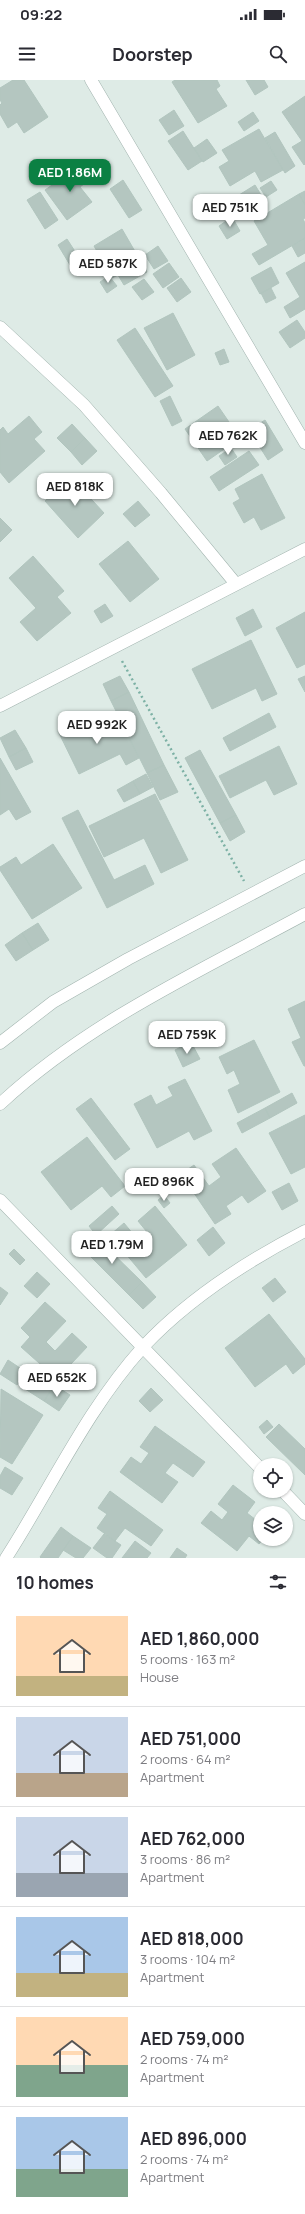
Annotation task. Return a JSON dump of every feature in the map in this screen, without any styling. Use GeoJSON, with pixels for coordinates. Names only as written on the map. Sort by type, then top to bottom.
{"type":"FeatureCollection","features":[{"type":"Feature","properties":{"kind":"street"},"geometry":{"type":"LineString","coordinates":[[91,80],[305,443]]}},
{"type":"Feature","properties":{"kind":"street"},"geometry":{"type":"LineString","coordinates":[[0,327],[84,405],[161,493],[236,584]]}},
{"type":"Feature","properties":{"kind":"street"},"geometry":{"type":"LineString","coordinates":[[2,701],[305,550]]}},
{"type":"Feature","properties":{"kind":"street"},"geometry":{"type":"LineString","coordinates":[[0,1043],[53,1002],[128,959],[305,866]]}},
{"type":"Feature","properties":{"kind":"street"},"geometry":{"type":"LineString","coordinates":[[0,1104],[17,1088],[90,1032],[305,914]]}},
{"type":"Feature","properties":{"kind":"street"},"geometry":{"type":"LineString","coordinates":[[0,1200],[253,1461]]}},
{"type":"Feature","properties":{"kind":"street"},"geometry":{"type":"LineString","coordinates":[[6,1558],[104,1398],[143,1347],[183,1311],[233,1272],[305,1231]]}},
{"type":"Feature","properties":{"kind":"street"},"geometry":{"type":"LineString","coordinates":[[290,1498],[305,1514]]}},
{"type":"Feature","properties":{"kind":"path"},"geometry":{"type":"LineString","coordinates":[[114,646],[252,895]]}},
{"type":"Feature","properties":{"kind":"building"},"geometry":{"type":"Polygon","coordinates":[[[13,80],[24,80],[48,117],[24,133],[17,122],[8,128],[0,114],[0,105],[2,103],[0,100],[0,88],[13,80]]]}},
{"type":"Feature","properties":{"kind":"building"},"geometry":{"type":"Polygon","coordinates":[[[175,80],[217,80],[220,86],[216,89],[227,106],[198,123],[172,82],[175,80]]]}},
{"type":"Feature","properties":{"kind":"building"},"geometry":{"type":"Polygon","coordinates":[[[246,80],[264,80],[268,87],[255,95],[246,80]]]}},
{"type":"Feature","properties":{"kind":"building"},"geometry":{"type":"Polygon","coordinates":[[[305,96],[304,165],[292,147],[302,141],[282,112],[305,96]]]}},
{"type":"Feature","properties":{"kind":"building"},"geometry":{"type":"Polygon","coordinates":[[[174,110],[184,126],[169,135],[159,120],[174,110]]]}},
{"type":"Feature","properties":{"kind":"building"},"geometry":{"type":"Polygon","coordinates":[[[253,112],[259,121],[244,131],[238,122],[253,112]]]}},
{"type":"Feature","properties":{"kind":"building"},"geometry":{"type":"Polygon","coordinates":[[[259,129],[283,170],[261,182],[255,171],[230,186],[219,167],[229,161],[222,150],[259,129]]]}},
{"type":"Feature","properties":{"kind":"building"},"geometry":{"type":"Polygon","coordinates":[[[183,131],[202,161],[188,170],[168,141],[183,131]]]}},
{"type":"Feature","properties":{"kind":"building"},"geometry":{"type":"Polygon","coordinates":[[[275,132],[295,166],[285,173],[265,138],[275,132]]]}},
{"type":"Feature","properties":{"kind":"building"},"geometry":{"type":"Polygon","coordinates":[[[207,139],[217,153],[203,162],[194,148],[207,139]]]}},
{"type":"Feature","properties":{"kind":"building"},"geometry":{"type":"Polygon","coordinates":[[[79,166],[89,180],[80,187],[92,202],[67,220],[45,190],[79,166]]]}},
{"type":"Feature","properties":{"kind":"building"},"geometry":{"type":"Polygon","coordinates":[[[123,180],[142,210],[129,218],[110,189],[123,180]]]}},
{"type":"Feature","properties":{"kind":"building"},"geometry":{"type":"Polygon","coordinates":[[[271,181],[277,190],[266,197],[260,188],[271,181]]]}},
{"type":"Feature","properties":{"kind":"building"},"geometry":{"type":"Polygon","coordinates":[[[255,185],[263,198],[232,217],[223,205],[255,185]]]}},
{"type":"Feature","properties":{"kind":"building"},"geometry":{"type":"Polygon","coordinates":[[[305,191],[305,205],[299,194],[305,191]]]}},
{"type":"Feature","properties":{"kind":"building"},"geometry":{"type":"Polygon","coordinates":[[[40,192],[58,220],[45,229],[27,200],[40,192]]]}},
{"type":"Feature","properties":{"kind":"building"},"geometry":{"type":"Polygon","coordinates":[[[299,194],[305,205],[305,218],[303,219],[305,223],[305,238],[259,265],[252,254],[268,245],[254,221],[299,194]]]}},
{"type":"Feature","properties":{"kind":"building"},"geometry":{"type":"Polygon","coordinates":[[[232,217],[240,231],[227,239],[219,226],[232,217]]]}},
{"type":"Feature","properties":{"kind":"building"},"geometry":{"type":"Polygon","coordinates":[[[122,229],[147,272],[124,285],[118,275],[112,278],[94,246],[122,229]]]}},
{"type":"Feature","properties":{"kind":"building"},"geometry":{"type":"Polygon","coordinates":[[[305,238],[305,253],[298,257],[292,246],[305,238]]]}},
{"type":"Feature","properties":{"kind":"building"},"geometry":{"type":"Polygon","coordinates":[[[67,239],[80,259],[70,265],[58,245],[67,239]]]}},
{"type":"Feature","properties":{"kind":"building"},"geometry":{"type":"Polygon","coordinates":[[[158,246],[168,261],[154,269],[145,255],[158,246]]]}},
{"type":"Feature","properties":{"kind":"building"},"geometry":{"type":"Polygon","coordinates":[[[305,262],[305,309],[290,318],[284,307],[300,297],[286,273],[305,262]]]}},
{"type":"Feature","properties":{"kind":"building"},"geometry":{"type":"Polygon","coordinates":[[[169,263],[179,277],[163,288],[153,274],[169,263]]]}},
{"type":"Feature","properties":{"kind":"building"},"geometry":{"type":"Polygon","coordinates":[[[271,267],[279,283],[260,294],[251,278],[271,267]]]}},
{"type":"Feature","properties":{"kind":"building"},"geometry":{"type":"Polygon","coordinates":[[[109,276],[117,286],[107,293],[100,282],[109,276]]]}},
{"type":"Feature","properties":{"kind":"building"},"geometry":{"type":"Polygon","coordinates":[[[181,278],[191,292],[177,302],[167,288],[181,278]]]}},
{"type":"Feature","properties":{"kind":"building"},"geometry":{"type":"Polygon","coordinates":[[[144,279],[154,292],[142,300],[132,287],[144,279]]]}},
{"type":"Feature","properties":{"kind":"building"},"geometry":{"type":"Polygon","coordinates":[[[271,288],[276,298],[266,303],[261,293],[271,288]]]}},
{"type":"Feature","properties":{"kind":"building"},"geometry":{"type":"Polygon","coordinates":[[[173,313],[195,355],[167,370],[144,328],[173,313]]]}},
{"type":"Feature","properties":{"kind":"building"},"geometry":{"type":"Polygon","coordinates":[[[297,320],[305,332],[305,338],[290,348],[279,332],[297,320]]]}},
{"type":"Feature","properties":{"kind":"building"},"geometry":{"type":"Polygon","coordinates":[[[135,328],[173,386],[155,397],[117,340],[135,328]]]}},
{"type":"Feature","properties":{"kind":"building"},"geometry":{"type":"Polygon","coordinates":[[[224,349],[229,362],[220,365],[215,353],[224,349]]]}},
{"type":"Feature","properties":{"kind":"building"},"geometry":{"type":"Polygon","coordinates":[[[170,396],[182,421],[172,426],[160,401],[170,396]]]}},
{"type":"Feature","properties":{"kind":"building"},"geometry":{"type":"Polygon","coordinates":[[[218,406],[240,438],[207,461],[185,429],[218,406]]]}},
{"type":"Feature","properties":{"kind":"building"},"geometry":{"type":"Polygon","coordinates":[[[29,416],[42,432],[34,439],[45,451],[9,483],[0,472],[0,430],[3,427],[8,434],[29,416]]]}},
{"type":"Feature","properties":{"kind":"building"},"geometry":{"type":"Polygon","coordinates":[[[265,420],[283,450],[268,460],[249,430],[265,420]]]}},
{"type":"Feature","properties":{"kind":"building"},"geometry":{"type":"Polygon","coordinates":[[[72,424],[85,438],[71,452],[57,438],[72,424]]]}},
{"type":"Feature","properties":{"kind":"building"},"geometry":{"type":"Polygon","coordinates":[[[85,438],[97,451],[82,465],[71,452],[85,438]]]}},
{"type":"Feature","properties":{"kind":"building"},"geometry":{"type":"Polygon","coordinates":[[[231,448],[237,457],[225,465],[219,456],[231,448]]]}},
{"type":"Feature","properties":{"kind":"building"},"geometry":{"type":"Polygon","coordinates":[[[249,451],[259,465],[219,491],[210,477],[249,451]]]}},
{"type":"Feature","properties":{"kind":"building"},"geometry":{"type":"Polygon","coordinates":[[[262,474],[285,518],[261,530],[254,517],[244,523],[233,503],[240,499],[235,489],[262,474]]]}},
{"type":"Feature","properties":{"kind":"building"},"geometry":{"type":"Polygon","coordinates":[[[71,477],[104,513],[78,538],[45,501],[71,477]]]}},
{"type":"Feature","properties":{"kind":"building"},"geometry":{"type":"Polygon","coordinates":[[[138,501],[150,515],[135,527],[123,514],[138,501]]]}},
{"type":"Feature","properties":{"kind":"building"},"geometry":{"type":"Polygon","coordinates":[[[0,518],[12,530],[0,542],[0,518]]]}},
{"type":"Feature","properties":{"kind":"building"},"geometry":{"type":"Polygon","coordinates":[[[128,541],[159,579],[130,602],[99,564],[128,541]]]}},
{"type":"Feature","properties":{"kind":"building"},"geometry":{"type":"Polygon","coordinates":[[[33,556],[64,591],[57,597],[71,613],[37,641],[20,622],[36,608],[9,578],[33,556]]]}},
{"type":"Feature","properties":{"kind":"building"},"geometry":{"type":"Polygon","coordinates":[[[105,604],[113,616],[101,623],[94,611],[105,604]]]}},
{"type":"Feature","properties":{"kind":"building"},"geometry":{"type":"Polygon","coordinates":[[[253,609],[262,627],[245,636],[236,618],[253,609]]]}},
{"type":"Feature","properties":{"kind":"building"},"geometry":{"type":"Polygon","coordinates":[[[305,612],[305,664],[297,668],[276,628],[305,612]]]}},
{"type":"Feature","properties":{"kind":"building"},"geometry":{"type":"Polygon","coordinates":[[[251,640],[277,694],[262,701],[256,688],[212,709],[192,669],[251,640]]]}},
{"type":"Feature","properties":{"kind":"building"},"geometry":{"type":"Polygon","coordinates":[[[120,676],[129,692],[111,701],[103,684],[120,676]]]}},
{"type":"Feature","properties":{"kind":"building"},"geometry":{"type":"Polygon","coordinates":[[[305,676],[305,692],[298,679],[305,676]]]}},
{"type":"Feature","properties":{"kind":"building"},"geometry":{"type":"Polygon","coordinates":[[[129,692],[164,765],[147,773],[111,701],[129,692]]]}},
{"type":"Feature","properties":{"kind":"building"},"geometry":{"type":"Polygon","coordinates":[[[269,713],[276,727],[230,751],[223,738],[269,713]]]}},
{"type":"Feature","properties":{"kind":"building"},"geometry":{"type":"Polygon","coordinates":[[[82,719],[90,734],[120,719],[139,758],[126,765],[120,754],[79,774],[58,731],[82,719]]]}},
{"type":"Feature","properties":{"kind":"building"},"geometry":{"type":"Polygon","coordinates":[[[15,730],[26,748],[9,757],[0,738],[15,730]]]}},
{"type":"Feature","properties":{"kind":"building"},"geometry":{"type":"Polygon","coordinates":[[[279,746],[297,784],[274,795],[266,780],[230,798],[219,776],[279,746]]]}},
{"type":"Feature","properties":{"kind":"building"},"geometry":{"type":"Polygon","coordinates":[[[26,748],[33,762],[16,770],[9,757],[26,748]]]}},
{"type":"Feature","properties":{"kind":"building"},"geometry":{"type":"Polygon","coordinates":[[[200,750],[236,815],[220,823],[185,758],[200,750]]]}},
{"type":"Feature","properties":{"kind":"building"},"geometry":{"type":"Polygon","coordinates":[[[0,758],[31,812],[16,820],[9,809],[0,815],[0,758]]]}},
{"type":"Feature","properties":{"kind":"building"},"geometry":{"type":"Polygon","coordinates":[[[164,765],[178,792],[160,800],[147,773],[164,765]]]}},
{"type":"Feature","properties":{"kind":"building"},"geometry":{"type":"Polygon","coordinates":[[[146,774],[153,787],[140,794],[133,781],[146,774]]]}},
{"type":"Feature","properties":{"kind":"building"},"geometry":{"type":"Polygon","coordinates":[[[133,781],[140,794],[124,802],[117,790],[133,781]]]}},
{"type":"Feature","properties":{"kind":"building"},"geometry":{"type":"Polygon","coordinates":[[[155,794],[188,860],[161,873],[144,838],[104,857],[89,826],[155,794]]]}},
{"type":"Feature","properties":{"kind":"building"},"geometry":{"type":"Polygon","coordinates":[[[78,810],[114,880],[145,865],[154,884],[107,908],[62,818],[78,810]]]}},
{"type":"Feature","properties":{"kind":"building"},"geometry":{"type":"Polygon","coordinates":[[[236,815],[245,832],[230,841],[220,823],[236,815]]]}},
{"type":"Feature","properties":{"kind":"building"},"geometry":{"type":"Polygon","coordinates":[[[53,844],[82,888],[32,919],[0,870],[0,867],[16,857],[21,865],[53,844]]]}},
{"type":"Feature","properties":{"kind":"building"},"geometry":{"type":"Polygon","coordinates":[[[38,923],[49,940],[33,950],[22,933],[38,923]]]}},
{"type":"Feature","properties":{"kind":"building"},"geometry":{"type":"Polygon","coordinates":[[[22,933],[33,950],[16,961],[5,945],[22,933]]]}},
{"type":"Feature","properties":{"kind":"building"},"geometry":{"type":"Polygon","coordinates":[[[305,1001],[304,1066],[292,1042],[301,1038],[288,1009],[305,1001]]]}},
{"type":"Feature","properties":{"kind":"building"},"geometry":{"type":"Polygon","coordinates":[[[254,1040],[280,1092],[238,1113],[228,1090],[240,1084],[234,1070],[227,1074],[219,1057],[254,1040]]]}},
{"type":"Feature","properties":{"kind":"building"},"geometry":{"type":"Polygon","coordinates":[[[191,1042],[200,1059],[183,1067],[175,1050],[191,1042]]]}},
{"type":"Feature","properties":{"kind":"building"},"geometry":{"type":"Polygon","coordinates":[[[185,1079],[212,1131],[194,1140],[189,1131],[157,1148],[134,1104],[151,1095],[156,1105],[173,1096],[168,1087],[185,1079]]]}},
{"type":"Feature","properties":{"kind":"building"},"geometry":{"type":"Polygon","coordinates":[[[292,1093],[297,1103],[270,1118],[265,1108],[292,1093]]]}},
{"type":"Feature","properties":{"kind":"building"},"geometry":{"type":"Polygon","coordinates":[[[91,1098],[130,1149],[115,1160],[76,1109],[91,1098]]]}},
{"type":"Feature","properties":{"kind":"building"},"geometry":{"type":"Polygon","coordinates":[[[265,1108],[270,1118],[242,1133],[237,1123],[265,1108]]]}},
{"type":"Feature","properties":{"kind":"building"},"geometry":{"type":"Polygon","coordinates":[[[305,1115],[305,1167],[291,1174],[269,1133],[305,1115]]]}},
{"type":"Feature","properties":{"kind":"building"},"geometry":{"type":"Polygon","coordinates":[[[87,1137],[125,1186],[111,1197],[102,1186],[71,1210],[41,1172],[87,1137]]]}},
{"type":"Feature","properties":{"kind":"building"},"geometry":{"type":"Polygon","coordinates":[[[236,1148],[266,1191],[248,1203],[242,1195],[226,1206],[231,1214],[215,1224],[181,1174],[194,1165],[209,1186],[221,1177],[212,1164],[236,1148]]]}},
{"type":"Feature","properties":{"kind":"building"},"geometry":{"type":"Polygon","coordinates":[[[289,1183],[298,1201],[282,1210],[272,1192],[289,1183]]]}},
{"type":"Feature","properties":{"kind":"building"},"geometry":{"type":"Polygon","coordinates":[[[164,1195],[170,1203],[164,1208],[158,1200],[164,1195]]]}},
{"type":"Feature","properties":{"kind":"building"},"geometry":{"type":"Polygon","coordinates":[[[112,1206],[119,1214],[96,1235],[89,1226],[112,1206]]]}},
{"type":"Feature","properties":{"kind":"building"},"geometry":{"type":"Polygon","coordinates":[[[155,1206],[187,1245],[146,1278],[110,1235],[124,1223],[138,1240],[147,1232],[138,1221],[155,1206]]]}},
{"type":"Feature","properties":{"kind":"building"},"geometry":{"type":"Polygon","coordinates":[[[213,1227],[225,1243],[209,1256],[197,1240],[213,1227]]]}},
{"type":"Feature","properties":{"kind":"building"},"geometry":{"type":"Polygon","coordinates":[[[95,1236],[142,1282],[129,1295],[82,1248],[95,1236]]]}},
{"type":"Feature","properties":{"kind":"building"},"geometry":{"type":"Polygon","coordinates":[[[14,1249],[25,1260],[20,1265],[9,1254],[14,1249]]]}},
{"type":"Feature","properties":{"kind":"building"},"geometry":{"type":"Polygon","coordinates":[[[37,1272],[50,1284],[37,1298],[24,1286],[37,1272]]]}},
{"type":"Feature","properties":{"kind":"building"},"geometry":{"type":"Polygon","coordinates":[[[275,1278],[286,1292],[273,1302],[262,1288],[275,1278]]]}},
{"type":"Feature","properties":{"kind":"building"},"geometry":{"type":"Polygon","coordinates":[[[142,1282],[156,1297],[143,1309],[129,1295],[142,1282]]]}},
{"type":"Feature","properties":{"kind":"building"},"geometry":{"type":"Polygon","coordinates":[[[0,1287],[8,1293],[0,1305],[0,1287]]]}},
{"type":"Feature","properties":{"kind":"building"},"geometry":{"type":"Polygon","coordinates":[[[45,1302],[66,1321],[46,1342],[55,1351],[72,1333],[87,1347],[57,1379],[21,1347],[30,1337],[21,1328],[45,1302]]]}},
{"type":"Feature","properties":{"kind":"building"},"geometry":{"type":"Polygon","coordinates":[[[269,1314],[305,1359],[305,1364],[293,1374],[286,1364],[255,1387],[225,1348],[269,1314]]]}},
{"type":"Feature","properties":{"kind":"building"},"geometry":{"type":"Polygon","coordinates":[[[8,1360],[26,1372],[17,1385],[0,1374],[8,1360]]]}},
{"type":"Feature","properties":{"kind":"building"},"geometry":{"type":"Polygon","coordinates":[[[31,1373],[53,1388],[44,1401],[22,1387],[31,1373]]]}},
{"type":"Feature","properties":{"kind":"building"},"geometry":{"type":"Polygon","coordinates":[[[54,1385],[70,1395],[59,1411],[44,1401],[54,1385]]]}},
{"type":"Feature","properties":{"kind":"building"},"geometry":{"type":"Polygon","coordinates":[[[151,1388],[163,1400],[150,1412],[139,1401],[151,1388]]]}},
{"type":"Feature","properties":{"kind":"building"},"geometry":{"type":"Polygon","coordinates":[[[1,1389],[43,1415],[12,1464],[0,1457],[1,1389]]]}},
{"type":"Feature","properties":{"kind":"building"},"geometry":{"type":"Polygon","coordinates":[[[267,1420],[273,1427],[264,1434],[259,1427],[267,1420]]]}},
{"type":"Feature","properties":{"kind":"building"},"geometry":{"type":"Polygon","coordinates":[[[279,1424],[305,1449],[305,1475],[293,1463],[293,1458],[288,1458],[266,1437],[279,1424]]]}},
{"type":"Feature","properties":{"kind":"building"},"geometry":{"type":"Polygon","coordinates":[[[155,1426],[205,1462],[193,1477],[173,1463],[165,1473],[178,1482],[162,1503],[120,1472],[131,1457],[141,1464],[149,1453],[140,1447],[155,1426]]]}},
{"type":"Feature","properties":{"kind":"building"},"geometry":{"type":"Polygon","coordinates":[[[5,1467],[23,1478],[12,1495],[0,1488],[0,1476],[5,1467]]]}},
{"type":"Feature","properties":{"kind":"building"},"geometry":{"type":"Polygon","coordinates":[[[233,1485],[255,1502],[247,1513],[253,1518],[253,1539],[249,1536],[237,1551],[201,1523],[211,1511],[222,1520],[228,1512],[218,1504],[233,1485]]]}},
{"type":"Feature","properties":{"kind":"building"},"geometry":{"type":"Polygon","coordinates":[[[110,1491],[163,1530],[151,1546],[125,1528],[115,1541],[97,1528],[107,1514],[98,1508],[110,1491]]]}},
{"type":"Feature","properties":{"kind":"building"},"geometry":{"type":"Polygon","coordinates":[[[61,1527],[73,1536],[58,1558],[41,1558],[40,1557],[61,1527]]]}},
{"type":"Feature","properties":{"kind":"building"},"geometry":{"type":"Polygon","coordinates":[[[104,1534],[121,1545],[112,1558],[107,1558],[93,1548],[104,1534]]]}},
{"type":"Feature","properties":{"kind":"building"},"geometry":{"type":"Polygon","coordinates":[[[73,1536],[91,1548],[83,1558],[76,1558],[63,1550],[73,1536]]]}},
{"type":"Feature","properties":{"kind":"building"},"geometry":{"type":"Polygon","coordinates":[[[135,1541],[151,1553],[147,1558],[122,1558],[135,1541]]]}},
{"type":"Feature","properties":{"kind":"building"},"geometry":{"type":"Polygon","coordinates":[[[177,1548],[187,1555],[185,1558],[170,1558],[177,1548]]]}}]}
